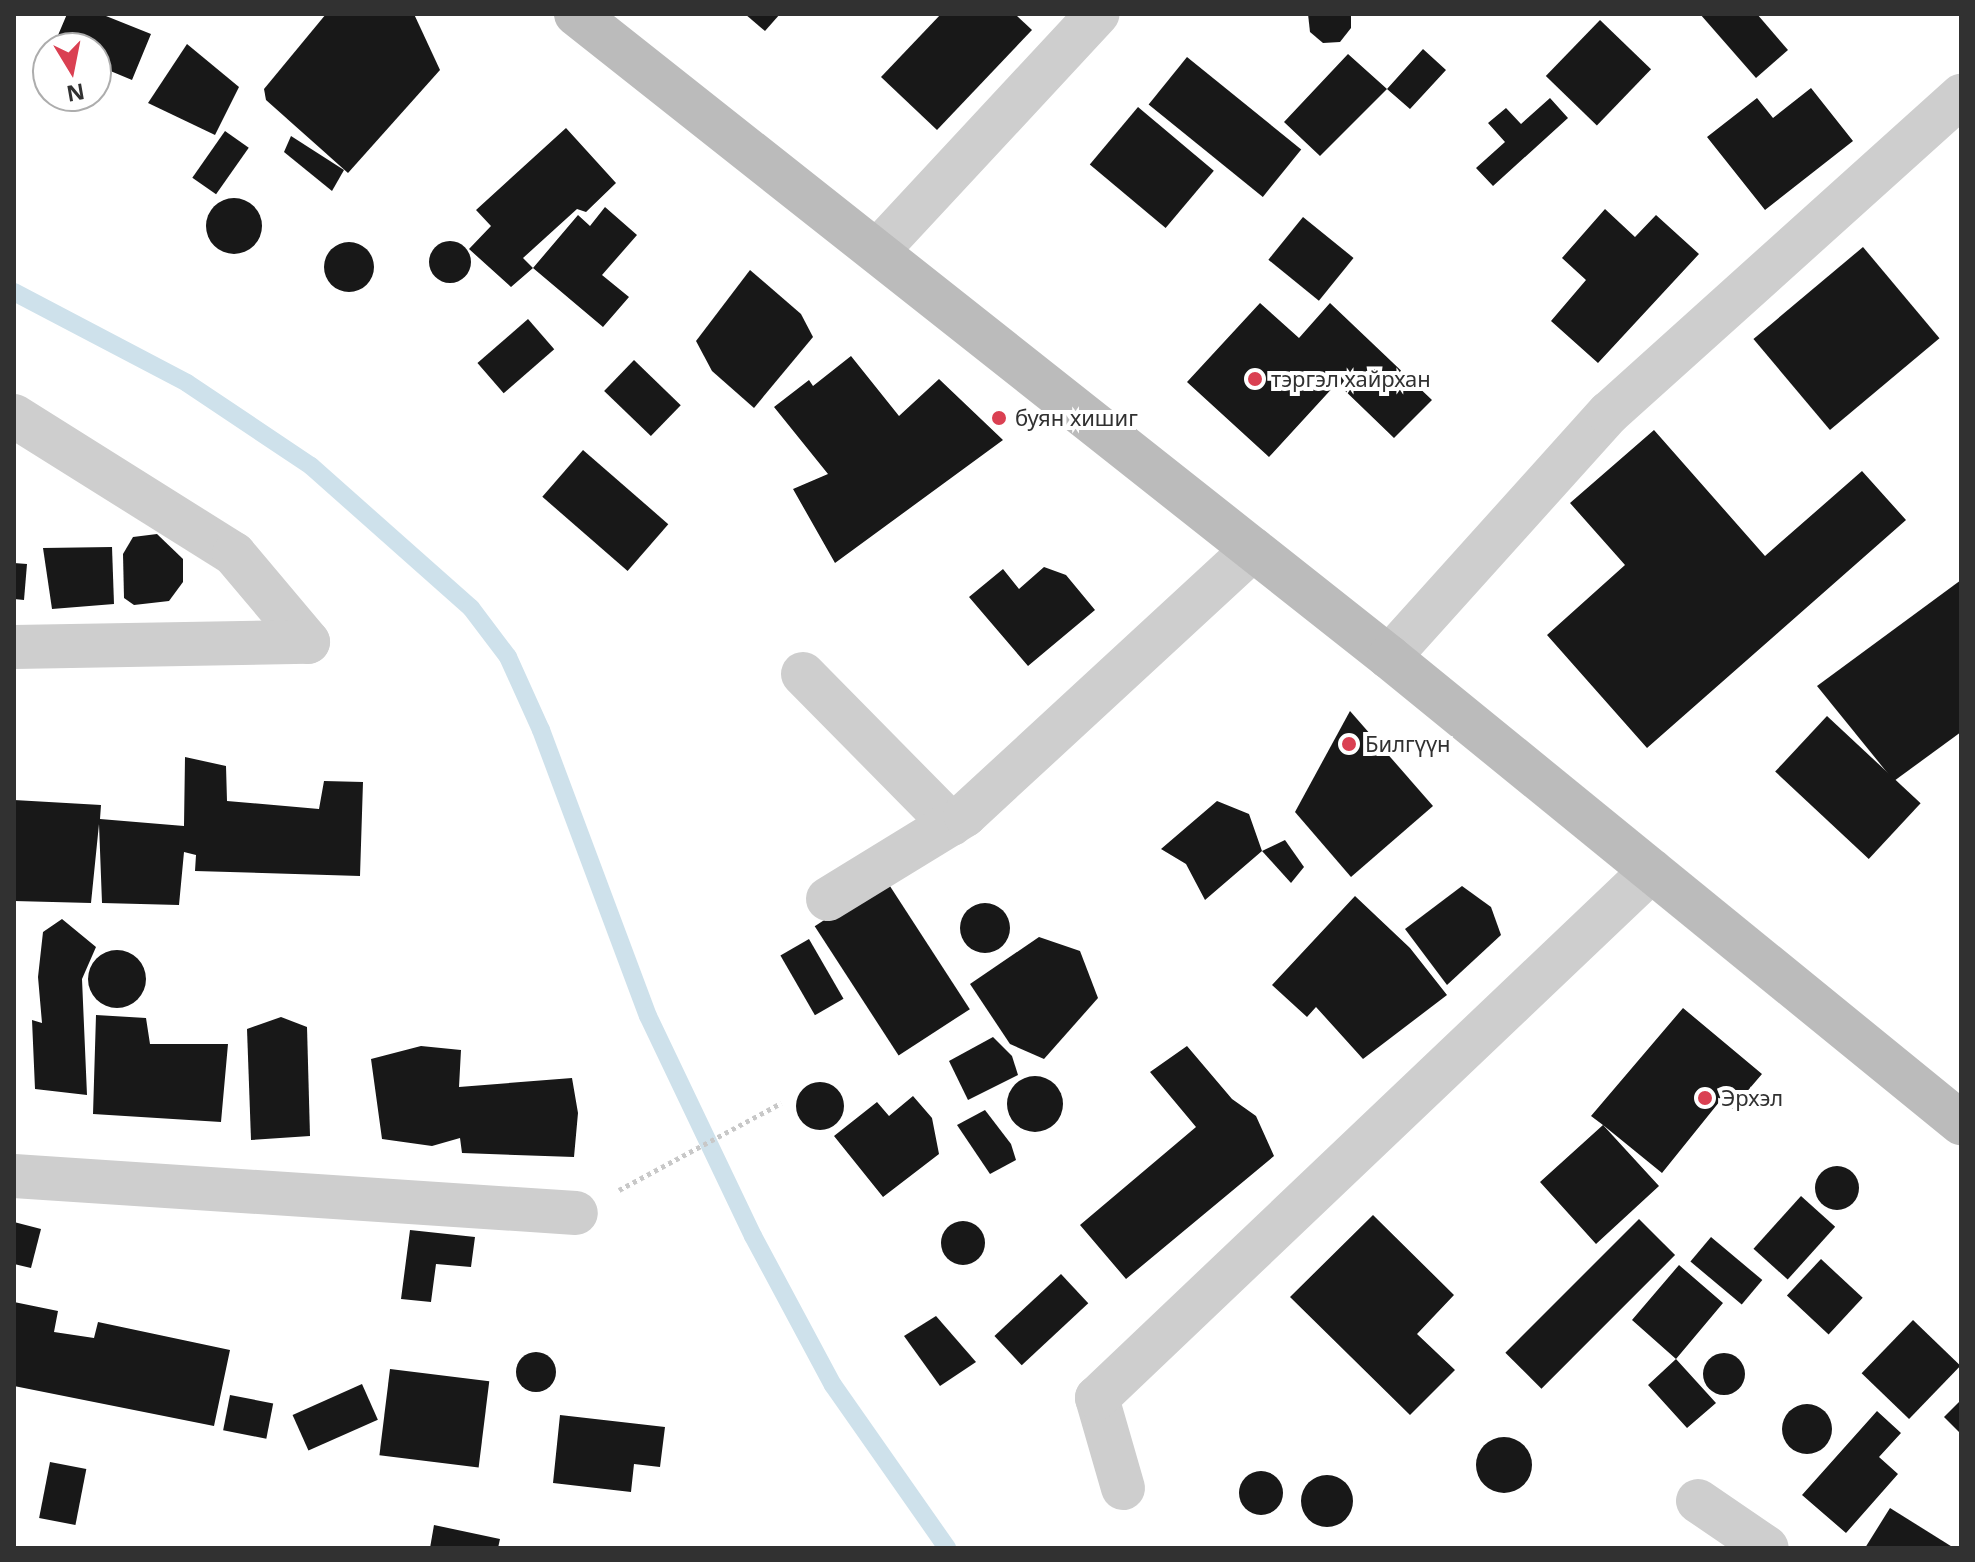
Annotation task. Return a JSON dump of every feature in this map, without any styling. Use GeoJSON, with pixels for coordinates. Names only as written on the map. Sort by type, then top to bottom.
{"type":"FeatureCollection","features":[{"type":"Feature","properties":{"kind":"main road"},"geometry":{"type":"LineString","coordinates":[[576,14],[879,249],[1389,657],[1961,1123]]}},
{"type":"Feature","properties":{"kind":"street"},"geometry":{"type":"LineString","coordinates":[[879,249],[1097,14]]}},
{"type":"Feature","properties":{"kind":"street"},"geometry":{"type":"LineString","coordinates":[[1389,657],[1609,413],[1961,96]]}},
{"type":"Feature","properties":{"kind":"street"},"geometry":{"type":"LineString","coordinates":[[14,416],[234,554],[308,642],[14,647]]}},
{"type":"Feature","properties":{"kind":"street"},"geometry":{"type":"LineString","coordinates":[[828,899],[951,824],[1253,549]]}},
{"type":"Feature","properties":{"kind":"street"},"geometry":{"type":"LineString","coordinates":[[803,674],[951,824]]}},
{"type":"Feature","properties":{"kind":"street"},"geometry":{"type":"LineString","coordinates":[[1123,1488],[1097,1398],[1651,871]]}},
{"type":"Feature","properties":{"kind":"street"},"geometry":{"type":"LineString","coordinates":[[14,1176],[576,1213]]}},
{"type":"Feature","properties":{"kind":"street"},"geometry":{"type":"LineString","coordinates":[[1698,1501],[1767,1548]]}},
{"type":"Feature","properties":{"kind":"path"},"geometry":{"type":"LineString","coordinates":[[576,1213],[781,1103]]}},
{"type":"Feature","properties":{"kind":"building"},"geometry":{"type":"Polygon","coordinates":[[[67,14],[101,14],[151,34],[132,80],[112,72],[112,32],[59,32],[67,14]]]}},
{"type":"Feature","properties":{"kind":"building"},"geometry":{"type":"Polygon","coordinates":[[[326,14],[414,14],[440,70],[348,173],[266,100],[264,89],[326,14]]]}},
{"type":"Feature","properties":{"kind":"building"},"geometry":{"type":"Polygon","coordinates":[[[745,14],[780,14],[765,31],[745,14]]]}},
{"type":"Feature","properties":{"kind":"building"},"geometry":{"type":"Polygon","coordinates":[[[941,14],[1015,14],[1032,30],[937,130],[881,77],[941,14]]]}},
{"type":"Feature","properties":{"kind":"building"},"geometry":{"type":"Polygon","coordinates":[[[1308,14],[1351,14],[1351,28],[1340,42],[1323,43],[1310,32],[1308,14]]]}},
{"type":"Feature","properties":{"kind":"building"},"geometry":{"type":"Polygon","coordinates":[[[1700,14],[1757,14],[1788,50],[1756,78],[1700,14]]]}},
{"type":"Feature","properties":{"kind":"building"},"geometry":{"type":"Polygon","coordinates":[[[1600,20],[1651,69],[1597,125],[1546,76],[1600,20]]]}},
{"type":"Feature","properties":{"kind":"building"},"geometry":{"type":"Polygon","coordinates":[[[187,44],[239,87],[215,135],[148,103],[187,44]]]}},
{"type":"Feature","properties":{"kind":"building"},"geometry":{"type":"Polygon","coordinates":[[[1423,49],[1446,70],[1410,109],[1387,89],[1423,49]]]}},
{"type":"Feature","properties":{"kind":"building"},"geometry":{"type":"Polygon","coordinates":[[[1348,54],[1387,89],[1320,156],[1284,122],[1348,54]]]}},
{"type":"Feature","properties":{"kind":"building"},"geometry":{"type":"Polygon","coordinates":[[[1187,57],[1301,150],[1263,197],[1149,104],[1187,57]]]}},
{"type":"Feature","properties":{"kind":"building"},"geometry":{"type":"Polygon","coordinates":[[[1811,88],[1853,141],[1765,210],[1707,137],[1757,98],[1773,118],[1811,88]]]}},
{"type":"Feature","properties":{"kind":"building"},"geometry":{"type":"Polygon","coordinates":[[[1550,98],[1568,118],[1493,186],[1476,168],[1505,142],[1488,123],[1506,108],[1521,124],[1550,98]]]}},
{"type":"Feature","properties":{"kind":"building"},"geometry":{"type":"Polygon","coordinates":[[[1138,107],[1214,171],[1166,228],[1090,164],[1138,107]]]}},
{"type":"Feature","properties":{"kind":"building"},"geometry":{"type":"Polygon","coordinates":[[[566,128],[616,183],[586,212],[577,209],[523,258],[533,268],[511,287],[469,249],[491,226],[476,210],[566,128]]]}},
{"type":"Feature","properties":{"kind":"building"},"geometry":{"type":"Polygon","coordinates":[[[225,131],[249,148],[216,194],[192,178],[225,131]]]}},
{"type":"Feature","properties":{"kind":"building"},"geometry":{"type":"Polygon","coordinates":[[[291,136],[344,170],[332,191],[284,152],[291,136]]]}},
{"type":"Feature","properties":{"kind":"building"},"geometry":{"type":"Polygon","coordinates":[[[234,198],[254,206],[262,226],[254,246],[234,254],[214,246],[206,226],[214,206],[234,198]]]}},
{"type":"Feature","properties":{"kind":"building"},"geometry":{"type":"Polygon","coordinates":[[[605,207],[637,235],[602,275],[629,297],[603,327],[533,268],[578,215],[590,226],[605,207]]]}},
{"type":"Feature","properties":{"kind":"building"},"geometry":{"type":"Polygon","coordinates":[[[1605,209],[1635,237],[1656,215],[1699,254],[1598,363],[1551,321],[1586,280],[1562,258],[1605,209]]]}},
{"type":"Feature","properties":{"kind":"building"},"geometry":{"type":"Polygon","coordinates":[[[1303,217],[1354,258],[1319,301],[1268,260],[1303,217]]]}},
{"type":"Feature","properties":{"kind":"building"},"geometry":{"type":"Polygon","coordinates":[[[450,241],[465,247],[471,262],[465,277],[450,283],[435,277],[429,262],[435,247],[450,241]]]}},
{"type":"Feature","properties":{"kind":"building"},"geometry":{"type":"Polygon","coordinates":[[[349,242],[367,249],[374,267],[367,285],[349,292],[331,285],[324,267],[331,249],[349,242]]]}},
{"type":"Feature","properties":{"kind":"building"},"geometry":{"type":"Polygon","coordinates":[[[1863,247],[1939,338],[1830,430],[1753,339],[1863,247]]]}},
{"type":"Feature","properties":{"kind":"building"},"geometry":{"type":"Polygon","coordinates":[[[750,270],[801,314],[813,337],[754,408],[712,371],[696,341],[750,270]]]}},
{"type":"Feature","properties":{"kind":"building"},"geometry":{"type":"Polygon","coordinates":[[[1260,303],[1299,338],[1330,303],[1432,400],[1394,438],[1337,383],[1269,457],[1187,382],[1260,303]]]}},
{"type":"Feature","properties":{"kind":"building"},"geometry":{"type":"Polygon","coordinates":[[[528,319],[554,349],[504,393],[477,363],[528,319]]]}},
{"type":"Feature","properties":{"kind":"building"},"geometry":{"type":"Polygon","coordinates":[[[851,356],[899,416],[939,379],[1003,440],[835,563],[793,489],[828,474],[774,407],[809,380],[813,386],[851,356]]]}},
{"type":"Feature","properties":{"kind":"building"},"geometry":{"type":"Polygon","coordinates":[[[634,360],[681,405],[651,436],[604,391],[634,360]]]}},
{"type":"Feature","properties":{"kind":"building"},"geometry":{"type":"Polygon","coordinates":[[[1654,430],[1765,556],[1862,471],[1906,520],[1647,748],[1547,635],[1625,565],[1570,503],[1654,430]]]}},
{"type":"Feature","properties":{"kind":"building"},"geometry":{"type":"Polygon","coordinates":[[[583,450],[668,524],[628,571],[542,497],[583,450]]]}},
{"type":"Feature","properties":{"kind":"building"},"geometry":{"type":"Polygon","coordinates":[[[157,534],[183,559],[183,582],[169,601],[134,605],[124,598],[123,554],[133,537],[157,534]]]}},
{"type":"Feature","properties":{"kind":"building"},"geometry":{"type":"Polygon","coordinates":[[[112,547],[114,604],[52,609],[43,548],[112,547]]]}},
{"type":"Feature","properties":{"kind":"building"},"geometry":{"type":"Polygon","coordinates":[[[14,563],[27,564],[24,600],[14,599],[14,563]]]}},
{"type":"Feature","properties":{"kind":"building"},"geometry":{"type":"Polygon","coordinates":[[[1044,567],[1066,575],[1095,610],[1028,666],[969,597],[1003,569],[1019,589],[1044,567]]]}},
{"type":"Feature","properties":{"kind":"building"},"geometry":{"type":"Polygon","coordinates":[[[1961,580],[1961,732],[1894,781],[1817,686],[1961,580]]]}},
{"type":"Feature","properties":{"kind":"building"},"geometry":{"type":"Polygon","coordinates":[[[1350,711],[1433,806],[1351,877],[1295,812],[1350,711]]]}},
{"type":"Feature","properties":{"kind":"building"},"geometry":{"type":"Polygon","coordinates":[[[1827,716],[1921,803],[1869,859],[1775,772],[1827,716]]]}},
{"type":"Feature","properties":{"kind":"building"},"geometry":{"type":"Polygon","coordinates":[[[185,757],[226,766],[227,801],[319,809],[324,781],[363,782],[360,876],[195,871],[196,855],[184,852],[179,905],[102,903],[99,824],[91,903],[14,901],[14,800],[101,805],[100,819],[184,826],[185,757]]]}},
{"type":"Feature","properties":{"kind":"building"},"geometry":{"type":"Polygon","coordinates":[[[1217,801],[1249,814],[1262,851],[1205,900],[1186,864],[1161,849],[1217,801]]]}},
{"type":"Feature","properties":{"kind":"building"},"geometry":{"type":"Polygon","coordinates":[[[1285,840],[1304,867],[1291,883],[1262,851],[1285,840]]]}},
{"type":"Feature","properties":{"kind":"building"},"geometry":{"type":"Polygon","coordinates":[[[886,880],[970,1009],[899,1055],[815,926],[886,880]]]}},
{"type":"Feature","properties":{"kind":"building"},"geometry":{"type":"Polygon","coordinates":[[[1462,886],[1491,907],[1501,935],[1447,985],[1405,929],[1462,886]]]}},
{"type":"Feature","properties":{"kind":"building"},"geometry":{"type":"Polygon","coordinates":[[[1355,896],[1410,948],[1447,995],[1363,1059],[1316,1007],[1307,1017],[1272,985],[1355,896]]]}},
{"type":"Feature","properties":{"kind":"building"},"geometry":{"type":"Polygon","coordinates":[[[985,903],[1002,911],[1010,928],[1002,945],[985,953],[968,945],[960,928],[968,911],[985,903]]]}},
{"type":"Feature","properties":{"kind":"building"},"geometry":{"type":"Polygon","coordinates":[[[62,919],[96,947],[82,979],[87,1095],[35,1089],[32,1020],[42,1023],[38,977],[43,932],[62,919]]]}},
{"type":"Feature","properties":{"kind":"building"},"geometry":{"type":"Polygon","coordinates":[[[1039,937],[1080,951],[1098,998],[1044,1059],[1010,1044],[970,984],[1039,937]]]}},
{"type":"Feature","properties":{"kind":"building"},"geometry":{"type":"Polygon","coordinates":[[[809,939],[844,999],[815,1015],[780,956],[809,939]]]}},
{"type":"Feature","properties":{"kind":"building"},"geometry":{"type":"Polygon","coordinates":[[[117,950],[137,959],[146,979],[137,999],[117,1008],[97,999],[88,979],[97,959],[117,950]]]}},
{"type":"Feature","properties":{"kind":"building"},"geometry":{"type":"Polygon","coordinates":[[[1683,1008],[1762,1074],[1732,1109],[1724,1096],[1662,1173],[1591,1116],[1683,1008]]]}},
{"type":"Feature","properties":{"kind":"building"},"geometry":{"type":"Polygon","coordinates":[[[96,1015],[146,1018],[150,1044],[228,1044],[221,1122],[93,1114],[96,1015]]]}},
{"type":"Feature","properties":{"kind":"building"},"geometry":{"type":"Polygon","coordinates":[[[281,1017],[307,1027],[310,1136],[251,1140],[247,1029],[281,1017]]]}},
{"type":"Feature","properties":{"kind":"building"},"geometry":{"type":"Polygon","coordinates":[[[993,1037],[1012,1056],[1018,1075],[968,1100],[949,1061],[993,1037]]]}},
{"type":"Feature","properties":{"kind":"building"},"geometry":{"type":"Polygon","coordinates":[[[421,1046],[461,1050],[459,1087],[572,1078],[578,1113],[574,1157],[462,1153],[460,1138],[432,1146],[382,1139],[371,1059],[421,1046]]]}},
{"type":"Feature","properties":{"kind":"building"},"geometry":{"type":"Polygon","coordinates":[[[1187,1046],[1232,1099],[1256,1116],[1274,1156],[1126,1279],[1080,1225],[1196,1127],[1150,1072],[1187,1046]]]}},
{"type":"Feature","properties":{"kind":"building"},"geometry":{"type":"Polygon","coordinates":[[[1035,1076],[1055,1084],[1063,1104],[1055,1124],[1035,1132],[1015,1124],[1007,1104],[1015,1084],[1035,1076]]]}},
{"type":"Feature","properties":{"kind":"building"},"geometry":{"type":"Polygon","coordinates":[[[820,1082],[837,1089],[844,1106],[837,1123],[820,1130],[803,1123],[796,1106],[803,1089],[820,1082]]]}},
{"type":"Feature","properties":{"kind":"building"},"geometry":{"type":"Polygon","coordinates":[[[913,1096],[932,1118],[939,1154],[883,1197],[834,1136],[877,1102],[889,1116],[913,1096]]]}},
{"type":"Feature","properties":{"kind":"building"},"geometry":{"type":"Polygon","coordinates":[[[985,1110],[1011,1144],[1016,1160],[990,1174],[957,1125],[985,1110]]]}},
{"type":"Feature","properties":{"kind":"building"},"geometry":{"type":"Polygon","coordinates":[[[1603,1125],[1659,1186],[1596,1244],[1540,1182],[1603,1125]]]}},
{"type":"Feature","properties":{"kind":"building"},"geometry":{"type":"Polygon","coordinates":[[[1837,1166],[1853,1172],[1859,1188],[1853,1204],[1837,1210],[1821,1204],[1815,1188],[1821,1172],[1837,1166]]]}},
{"type":"Feature","properties":{"kind":"building"},"geometry":{"type":"Polygon","coordinates":[[[1801,1196],[1835,1227],[1788,1280],[1753,1249],[1801,1196]]]}},
{"type":"Feature","properties":{"kind":"building"},"geometry":{"type":"Polygon","coordinates":[[[1373,1215],[1454,1295],[1417,1334],[1455,1370],[1410,1415],[1290,1297],[1373,1215]]]}},
{"type":"Feature","properties":{"kind":"building"},"geometry":{"type":"Polygon","coordinates":[[[1639,1219],[1675,1255],[1541,1389],[1505,1353],[1639,1219]]]}},
{"type":"Feature","properties":{"kind":"building"},"geometry":{"type":"Polygon","coordinates":[[[963,1221],[978,1228],[985,1243],[978,1258],[963,1265],[948,1258],[941,1243],[948,1228],[963,1221]]]}},
{"type":"Feature","properties":{"kind":"building"},"geometry":{"type":"Polygon","coordinates":[[[14,1222],[41,1229],[31,1268],[14,1264],[14,1222]]]}},
{"type":"Feature","properties":{"kind":"building"},"geometry":{"type":"Polygon","coordinates":[[[410,1230],[475,1237],[471,1267],[436,1264],[431,1302],[401,1299],[410,1230]]]}},
{"type":"Feature","properties":{"kind":"building"},"geometry":{"type":"Polygon","coordinates":[[[1711,1237],[1762,1280],[1742,1305],[1690,1262],[1711,1237]]]}},
{"type":"Feature","properties":{"kind":"building"},"geometry":{"type":"Polygon","coordinates":[[[1821,1259],[1863,1298],[1829,1334],[1787,1296],[1821,1259]]]}},
{"type":"Feature","properties":{"kind":"building"},"geometry":{"type":"Polygon","coordinates":[[[1679,1265],[1723,1303],[1676,1359],[1632,1320],[1679,1265]]]}},
{"type":"Feature","properties":{"kind":"building"},"geometry":{"type":"Polygon","coordinates":[[[1061,1274],[1088,1303],[1022,1365],[994,1336],[1061,1274]]]}},
{"type":"Feature","properties":{"kind":"building"},"geometry":{"type":"Polygon","coordinates":[[[14,1302],[58,1311],[54,1332],[94,1338],[98,1322],[230,1350],[214,1426],[14,1386],[14,1302]]]}},
{"type":"Feature","properties":{"kind":"building"},"geometry":{"type":"Polygon","coordinates":[[[936,1316],[976,1362],[940,1386],[904,1336],[936,1316]]]}},
{"type":"Feature","properties":{"kind":"building"},"geometry":{"type":"Polygon","coordinates":[[[1913,1320],[1960,1366],[1909,1419],[1862,1373],[1913,1320]]]}},
{"type":"Feature","properties":{"kind":"building"},"geometry":{"type":"Polygon","coordinates":[[[536,1352],[550,1358],[556,1372],[550,1386],[536,1392],[522,1386],[516,1372],[522,1358],[536,1352]]]}},
{"type":"Feature","properties":{"kind":"building"},"geometry":{"type":"Polygon","coordinates":[[[1724,1353],[1739,1359],[1745,1374],[1739,1389],[1724,1395],[1709,1389],[1703,1374],[1709,1359],[1724,1353]]]}},
{"type":"Feature","properties":{"kind":"building"},"geometry":{"type":"Polygon","coordinates":[[[1676,1359],[1716,1403],[1687,1428],[1648,1385],[1676,1359]]]}},
{"type":"Feature","properties":{"kind":"building"},"geometry":{"type":"Polygon","coordinates":[[[390,1369],[489,1381],[479,1468],[379,1455],[390,1369]]]}},
{"type":"Feature","properties":{"kind":"building"},"geometry":{"type":"Polygon","coordinates":[[[362,1384],[378,1420],[308,1451],[293,1415],[362,1384]]]}},
{"type":"Feature","properties":{"kind":"building"},"geometry":{"type":"Polygon","coordinates":[[[230,1395],[273,1403],[266,1439],[223,1430],[230,1395]]]}},
{"type":"Feature","properties":{"kind":"building"},"geometry":{"type":"Polygon","coordinates":[[[1961,1400],[1961,1434],[1944,1417],[1961,1400]]]}},
{"type":"Feature","properties":{"kind":"building"},"geometry":{"type":"Polygon","coordinates":[[[1797,1405],[1817,1405],[1831,1419],[1831,1439],[1817,1453],[1797,1453],[1783,1439],[1783,1419],[1797,1405]]]}},
{"type":"Feature","properties":{"kind":"building"},"geometry":{"type":"Polygon","coordinates":[[[1877,1411],[1901,1433],[1879,1457],[1898,1474],[1846,1533],[1802,1495],[1877,1411]]]}},
{"type":"Feature","properties":{"kind":"building"},"geometry":{"type":"Polygon","coordinates":[[[560,1415],[665,1427],[660,1467],[634,1464],[631,1492],[553,1483],[560,1415]]]}},
{"type":"Feature","properties":{"kind":"building"},"geometry":{"type":"Polygon","coordinates":[[[1504,1437],[1524,1445],[1532,1465],[1524,1485],[1504,1493],[1484,1485],[1476,1465],[1484,1445],[1504,1437]]]}},
{"type":"Feature","properties":{"kind":"building"},"geometry":{"type":"Polygon","coordinates":[[[50,1462],[86,1469],[75,1525],[39,1518],[50,1462]]]}},
{"type":"Feature","properties":{"kind":"building"},"geometry":{"type":"Polygon","coordinates":[[[1261,1471],[1277,1477],[1283,1493],[1277,1509],[1261,1515],[1245,1509],[1239,1493],[1245,1477],[1261,1471]]]}},
{"type":"Feature","properties":{"kind":"building"},"geometry":{"type":"Polygon","coordinates":[[[1327,1475],[1345,1483],[1353,1501],[1345,1519],[1327,1527],[1309,1519],[1301,1501],[1309,1483],[1327,1475]]]}},
{"type":"Feature","properties":{"kind":"building"},"geometry":{"type":"Polygon","coordinates":[[[1890,1508],[1954,1548],[1865,1548],[1890,1508]]]}},
{"type":"Feature","properties":{"kind":"building"},"geometry":{"type":"Polygon","coordinates":[[[434,1525],[500,1539],[498,1548],[430,1548],[434,1525]]]}},
{"type":"Feature","properties":{"kind":"waterway"},"geometry":{"type":"LineString","coordinates":[[14,292],[187,383],[311,466],[471,608],[508,657],[541,730],[648,1016],[753,1236],[833,1385],[947,1548]]}},
{"type":"Feature","properties":{"kind":"place","name":"тэргэл хайрхан"},"geometry":{"type":"Point","coordinates":[1255,379]}},
{"type":"Feature","properties":{"kind":"place","name":"буян хишиг"},"geometry":{"type":"Point","coordinates":[999,418]}},
{"type":"Feature","properties":{"kind":"place","name":"Билгүүн"},"geometry":{"type":"Point","coordinates":[1349,744]}},
{"type":"Feature","properties":{"kind":"place","name":"Эрхэл"},"geometry":{"type":"Point","coordinates":[1705,1098]}}]}
